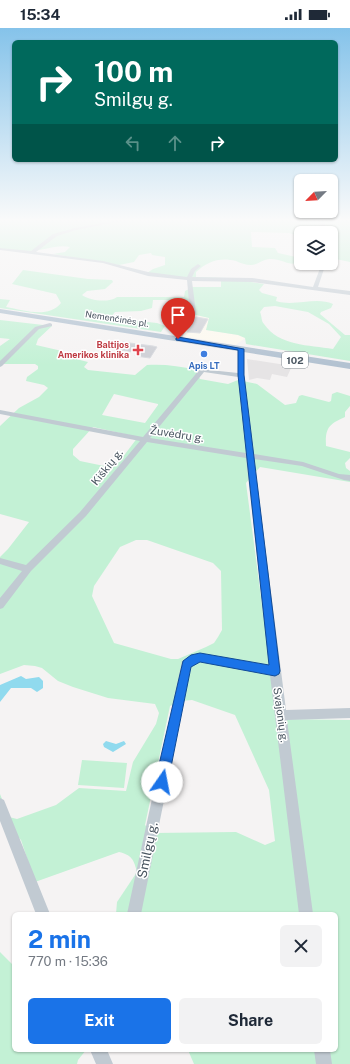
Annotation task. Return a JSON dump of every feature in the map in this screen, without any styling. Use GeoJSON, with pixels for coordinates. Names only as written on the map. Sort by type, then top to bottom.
{"type":"FeatureCollection","features":[{"type":"Feature","properties":{"kind":"main road","name":"Nemenčinės pl."},"geometry":{"type":"LineString","coordinates":[[0,311],[178,339],[350,369]]}},
{"type":"Feature","properties":{"kind":"main road","name":"Nemenčinės pl."},"geometry":{"type":"LineString","coordinates":[[0,318],[34,325],[50,325],[350,366]]}},
{"type":"Feature","properties":{"kind":"street"},"geometry":{"type":"LineString","coordinates":[[123,268],[138,273],[190,279],[243,280],[350,293]]}},
{"type":"Feature","properties":{"kind":"street"},"geometry":{"type":"LineString","coordinates":[[178,339],[193,313],[189,296],[190,279],[192,271],[195,268]]}},
{"type":"Feature","properties":{"kind":"street"},"geometry":{"type":"LineString","coordinates":[[315,289],[322,270]]}},
{"type":"Feature","properties":{"kind":"street"},"geometry":{"type":"LineString","coordinates":[[0,365],[34,325]]}},
{"type":"Feature","properties":{"kind":"street","name":"Svajonių g."},"geometry":{"type":"LineString","coordinates":[[240,350],[241,375],[275,671],[306,912]]}},
{"type":"Feature","properties":{"kind":"street","name":"Kiškių g."},"geometry":{"type":"LineString","coordinates":[[0,604],[28,569],[83,514],[143,439],[202,370],[241,375]]}},
{"type":"Feature","properties":{"kind":"street","name":"Žuvėdrų g."},"geometry":{"type":"LineString","coordinates":[[0,412],[143,439],[316,467],[338,477],[350,478]]}},
{"type":"Feature","properties":{"kind":"street"},"geometry":{"type":"LineString","coordinates":[[0,561],[28,569]]}},
{"type":"Feature","properties":{"kind":"street","name":"Smilgų g."},"geometry":{"type":"LineString","coordinates":[[134,912],[186,664],[195,658],[200,658],[275,671]]}},
{"type":"Feature","properties":{"kind":"street"},"geometry":{"type":"LineString","coordinates":[[281,715],[350,713]]}},
{"type":"Feature","properties":{"kind":"street"},"geometry":{"type":"LineString","coordinates":[[0,804],[42,912]]}},
{"type":"Feature","properties":{"kind":"street"},"geometry":{"type":"LineString","coordinates":[[322,1052],[324,1064]]}},
{"type":"Feature","properties":{"kind":"shaded area"},"geometry":{"type":"Polygon","coordinates":[[[191,313],[209,318],[207,330],[238,335],[245,338],[236,345],[177,335],[191,313]]]}},
{"type":"Feature","properties":{"kind":"shaded area"},"geometry":{"type":"Polygon","coordinates":[[[247,359],[292,366],[287,377],[272,374],[270,380],[257,378],[249,380],[247,359]]]}},
{"type":"Feature","properties":{"kind":"green space"},"geometry":{"type":"Polygon","coordinates":[[[155,268],[201,268],[196,272],[196,277],[225,278],[264,284],[259,290],[262,293],[277,297],[276,301],[283,303],[320,301],[333,304],[331,308],[321,312],[320,314],[345,335],[350,335],[350,361],[246,344],[245,338],[238,335],[206,330],[209,318],[183,312],[174,300],[153,300],[152,308],[141,311],[115,312],[110,318],[157,323],[165,326],[161,332],[0,308],[0,299],[10,300],[6,307],[35,312],[49,311],[56,308],[61,303],[56,294],[12,284],[23,270],[88,279],[112,280],[113,282],[105,289],[87,291],[82,295],[90,299],[105,301],[117,297],[184,297],[185,291],[193,287],[221,287],[221,281],[147,273],[155,268]],[[275,306],[264,307],[260,312],[263,323],[270,331],[286,341],[333,349],[341,337],[329,324],[308,312],[275,306]]]}},
{"type":"Feature","properties":{"kind":"green space"},"geometry":{"type":"Polygon","coordinates":[[[0,320],[52,326],[38,339],[36,345],[62,351],[68,357],[88,362],[84,367],[88,370],[135,375],[147,365],[184,367],[196,370],[200,379],[228,384],[238,380],[257,384],[285,405],[296,403],[299,396],[302,395],[329,402],[331,401],[332,394],[337,392],[350,396],[350,406],[345,412],[345,417],[335,422],[327,431],[326,446],[350,452],[350,458],[345,463],[346,468],[350,471],[350,482],[260,467],[246,483],[277,719],[350,720],[350,1064],[194,1064],[189,1052],[338,1052],[338,912],[116,912],[117,902],[137,872],[135,864],[130,856],[119,852],[35,882],[21,840],[0,820],[0,794],[9,817],[17,819],[56,805],[79,788],[126,791],[133,762],[156,724],[159,713],[155,704],[108,698],[73,687],[58,681],[42,668],[35,666],[24,665],[0,674],[0,557],[29,522],[0,514],[0,426],[19,408],[39,397],[48,388],[44,385],[26,381],[27,377],[38,369],[38,366],[35,364],[0,364],[0,346],[10,339],[0,338],[0,320]],[[114,394],[102,415],[145,423],[158,405],[158,404],[114,394]],[[93,427],[73,449],[73,455],[80,461],[109,467],[116,466],[138,437],[93,427]],[[136,540],[120,547],[94,586],[92,596],[114,643],[171,659],[178,659],[214,643],[222,630],[221,571],[213,563],[147,540],[136,540]],[[192,700],[181,701],[170,706],[145,825],[153,833],[236,832],[265,845],[275,841],[269,790],[235,715],[192,700]]]}},
{"type":"Feature","properties":{"kind":"green space"},"geometry":{"type":"Polygon","coordinates":[[[82,760],[127,763],[124,788],[78,785],[82,760]]]}},
{"type":"Feature","properties":{"kind":"green space"},"geometry":{"type":"Polygon","coordinates":[[[0,952],[12,964],[12,1052],[84,1052],[78,1060],[77,1064],[0,1064],[0,952]]]}},
{"type":"Feature","properties":{"kind":"water"},"geometry":{"type":"Polygon","coordinates":[[[21,676],[26,679],[39,677],[43,681],[43,688],[37,692],[31,688],[11,688],[0,702],[0,685],[21,676]]]}},
{"type":"Feature","properties":{"kind":"water"},"geometry":{"type":"Polygon","coordinates":[[[106,741],[116,744],[124,741],[126,744],[113,752],[104,747],[103,744],[106,741]]]}},
{"type":"Feature","properties":{"kind":"building"},"geometry":{"type":"Polygon","coordinates":[[[196,317],[208,319],[200,333],[187,332],[196,317]]]}},
{"type":"Feature","properties":{"kind":"building","name":"Baltijos Amerikos klinika"},"geometry":{"type":"Polygon","coordinates":[[[122,342],[157,347],[150,358],[135,356],[137,353],[116,349],[122,342]]]}},
{"type":"Feature","properties":{"kind":"place","name":"Baltijos Amerikos klinika"},"geometry":{"type":"Point","coordinates":[138,350]}},
{"type":"Feature","properties":{"kind":"place","name":"Apis LT"},"geometry":{"type":"Point","coordinates":[204,354]}},
{"type":"Feature","properties":{"kind":"route"},"geometry":{"type":"LineString","coordinates":[[162,782],[186,664],[195,658],[200,658],[275,671],[241,375],[241,349],[178,339]]}}]}
